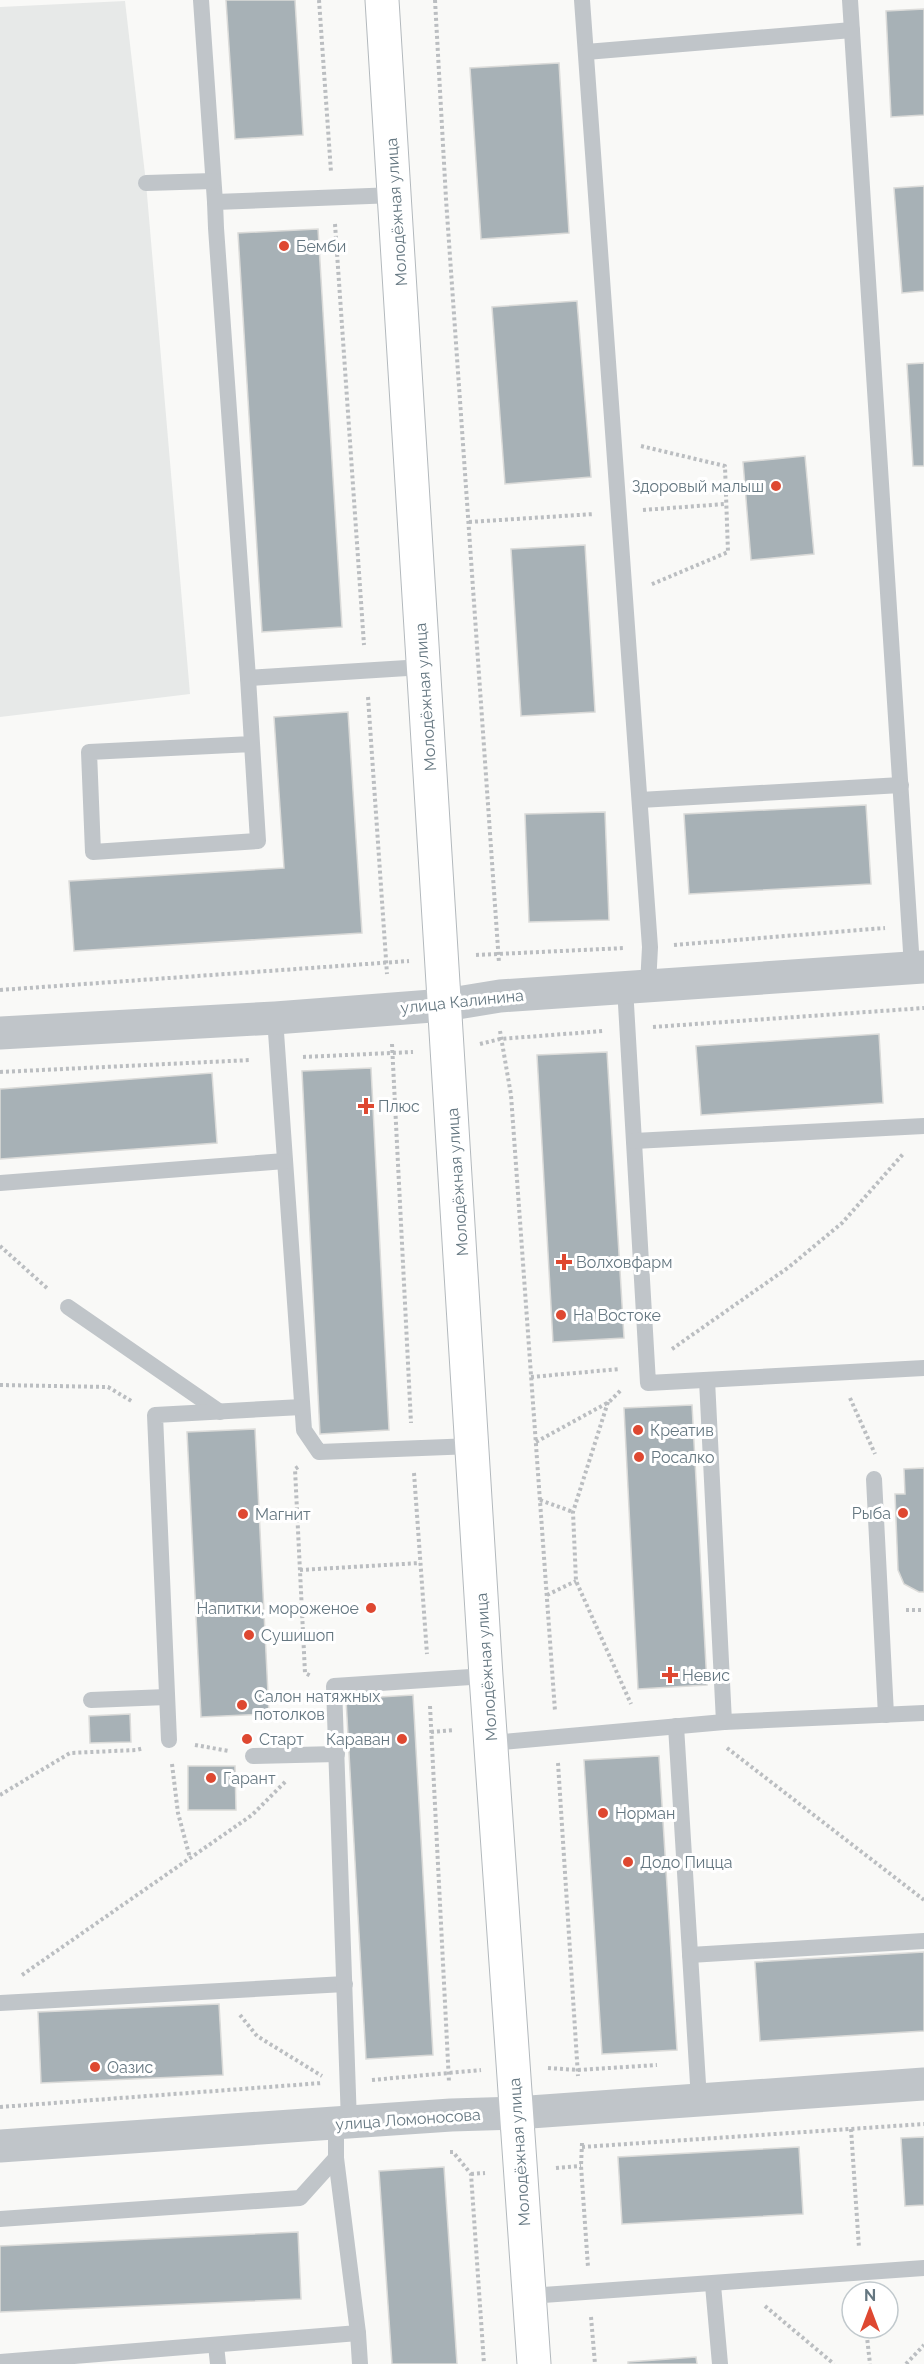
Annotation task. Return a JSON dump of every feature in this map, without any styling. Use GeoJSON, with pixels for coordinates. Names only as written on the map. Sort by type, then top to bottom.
{"type":"FeatureCollection","features":[{"type":"Feature","properties":{"kind":"main road","name":"Молодёжная улица"},"geometry":{"type":"LineString","coordinates":[[382,0],[486,1676],[534,2364]]}},
{"type":"Feature","properties":{"kind":"street","name":"улица Калинина"},"geometry":{"type":"LineString","coordinates":[[0,1033],[390,1010],[446,1005],[500,996],[918,967]]}},
{"type":"Feature","properties":{"kind":"street","name":"улица Ломоносова"},"geometry":{"type":"LineString","coordinates":[[0,2146],[924,2084]]}},
{"type":"Feature","properties":{"kind":"lane"},"geometry":{"type":"LineString","coordinates":[[201,0],[248,678],[258,841],[93,852],[89,752],[252,744]]}},
{"type":"Feature","properties":{"kind":"lane"},"geometry":{"type":"LineString","coordinates":[[582,0],[651,947],[637,986],[634,1141],[648,1383],[924,1368]]}},
{"type":"Feature","properties":{"kind":"lane"},"geometry":{"type":"LineString","coordinates":[[850,0],[901,785],[918,967]]}},
{"type":"Feature","properties":{"kind":"lane"},"geometry":{"type":"LineString","coordinates":[[586,52],[852,30]]}},
{"type":"Feature","properties":{"kind":"lane"},"geometry":{"type":"LineString","coordinates":[[146,183],[213,181]]}},
{"type":"Feature","properties":{"kind":"lane"},"geometry":{"type":"LineString","coordinates":[[215,202],[395,195]]}},
{"type":"Feature","properties":{"kind":"lane"},"geometry":{"type":"LineString","coordinates":[[248,678],[423,667]]}},
{"type":"Feature","properties":{"kind":"lane"},"geometry":{"type":"LineString","coordinates":[[640,800],[901,785]]}},
{"type":"Feature","properties":{"kind":"lane"},"geometry":{"type":"LineString","coordinates":[[275,1018],[304,1430],[319,1452],[473,1446]]}},
{"type":"Feature","properties":{"kind":"lane"},"geometry":{"type":"LineString","coordinates":[[634,1141],[924,1126]]}},
{"type":"Feature","properties":{"kind":"lane"},"geometry":{"type":"LineString","coordinates":[[0,1183],[285,1161]]}},
{"type":"Feature","properties":{"kind":"lane"},"geometry":{"type":"LineString","coordinates":[[68,1306],[220,1412]]}},
{"type":"Feature","properties":{"kind":"lane"},"geometry":{"type":"LineString","coordinates":[[707,1380],[724,1722]]}},
{"type":"Feature","properties":{"kind":"lane"},"geometry":{"type":"LineString","coordinates":[[169,1740],[155,1414],[302,1407]]}},
{"type":"Feature","properties":{"kind":"lane"},"geometry":{"type":"LineString","coordinates":[[874,1479],[886,1714]]}},
{"type":"Feature","properties":{"kind":"lane"},"geometry":{"type":"LineString","coordinates":[[360,2364],[336,2158],[342,2123],[340,2082],[345,1984],[334,1686],[486,1676]]}},
{"type":"Feature","properties":{"kind":"lane"},"geometry":{"type":"LineString","coordinates":[[91,1700],[167,1697]]}},
{"type":"Feature","properties":{"kind":"lane"},"geometry":{"type":"LineString","coordinates":[[491,1743],[695,1724],[924,1713]]}},
{"type":"Feature","properties":{"kind":"lane"},"geometry":{"type":"LineString","coordinates":[[676,1726],[699,2100]]}},
{"type":"Feature","properties":{"kind":"lane"},"geometry":{"type":"LineString","coordinates":[[253,1756],[337,1754]]}},
{"type":"Feature","properties":{"kind":"lane"},"geometry":{"type":"LineString","coordinates":[[690,1955],[924,1941]]}},
{"type":"Feature","properties":{"kind":"lane"},"geometry":{"type":"LineString","coordinates":[[0,2004],[345,1984]]}},
{"type":"Feature","properties":{"kind":"lane"},"geometry":{"type":"LineString","coordinates":[[0,2219],[300,2198],[336,2158]]}},
{"type":"Feature","properties":{"kind":"lane"},"geometry":{"type":"LineString","coordinates":[[529,2296],[924,2268]]}},
{"type":"Feature","properties":{"kind":"lane"},"geometry":{"type":"LineString","coordinates":[[713,2284],[720,2364]]}},
{"type":"Feature","properties":{"kind":"lane"},"geometry":{"type":"LineString","coordinates":[[0,2362],[358,2333]]}},
{"type":"Feature","properties":{"kind":"lane"},"geometry":{"type":"LineString","coordinates":[[216,2345],[218,2364]]}},
{"type":"Feature","properties":{"kind":"path"},"geometry":{"type":"LineString","coordinates":[[319,0],[390,1010],[412,1449],[429,1680],[453,2152]]}},
{"type":"Feature","properties":{"kind":"path"},"geometry":{"type":"LineString","coordinates":[[435,0],[446,199],[499,954],[500,1039],[511,1095],[547,1595],[578,2070],[581,2166]]}},
{"type":"Feature","properties":{"kind":"path"},"geometry":{"type":"LineString","coordinates":[[614,440],[725,466],[728,552],[625,595]]}},
{"type":"Feature","properties":{"kind":"path"},"geometry":{"type":"LineString","coordinates":[[836,1013],[924,1008]]}},
{"type":"Feature","properties":{"kind":"path"},"geometry":{"type":"LineString","coordinates":[[536,1442],[609,1402],[647,1367],[789,1267],[843,1223],[909,1147]]}},
{"type":"Feature","properties":{"kind":"path"},"geometry":{"type":"LineString","coordinates":[[0,1246],[68,1306]]}},
{"type":"Feature","properties":{"kind":"path"},"geometry":{"type":"LineString","coordinates":[[531,1377],[647,1367]]}},
{"type":"Feature","properties":{"kind":"path"},"geometry":{"type":"LineString","coordinates":[[838,1373],[875,1452],[874,1479]]}},
{"type":"Feature","properties":{"kind":"path"},"geometry":{"type":"LineString","coordinates":[[0,1385],[108,1387],[155,1414]]}},
{"type":"Feature","properties":{"kind":"path"},"geometry":{"type":"LineString","coordinates":[[609,1402],[573,1512],[576,1581],[642,1729]]}},
{"type":"Feature","properties":{"kind":"path"},"geometry":{"type":"LineString","coordinates":[[295,1469],[305,1673]]}},
{"type":"Feature","properties":{"kind":"path"},"geometry":{"type":"LineString","coordinates":[[540,1500],[573,1512]]}},
{"type":"Feature","properties":{"kind":"path"},"geometry":{"type":"LineString","coordinates":[[300,1570],[420,1563]]}},
{"type":"Feature","properties":{"kind":"path"},"geometry":{"type":"LineString","coordinates":[[547,1595],[576,1581]]}},
{"type":"Feature","properties":{"kind":"path"},"geometry":{"type":"LineString","coordinates":[[695,1724],[924,1900]]}},
{"type":"Feature","properties":{"kind":"path"},"geometry":{"type":"LineString","coordinates":[[0,1795],[70,1753],[136,1750],[169,1740],[253,1756]]}},
{"type":"Feature","properties":{"kind":"path"},"geometry":{"type":"LineString","coordinates":[[169,1740],[178,1813],[190,1858]]}},
{"type":"Feature","properties":{"kind":"path"},"geometry":{"type":"LineString","coordinates":[[19,1977],[252,1815],[312,1755]]}},
{"type":"Feature","properties":{"kind":"path"},"geometry":{"type":"LineString","coordinates":[[221,1991],[257,2036],[340,2082]]}},
{"type":"Feature","properties":{"kind":"path"},"geometry":{"type":"LineString","coordinates":[[0,2107],[449,2074],[513,2066],[578,2070],[697,2063]]}},
{"type":"Feature","properties":{"kind":"path"},"geometry":{"type":"LineString","coordinates":[[582,2147],[924,2124]]}},
{"type":"Feature","properties":{"kind":"path"},"geometry":{"type":"LineString","coordinates":[[851,2129],[860,2273]]}},
{"type":"Feature","properties":{"kind":"path"},"geometry":{"type":"LineString","coordinates":[[736,2283],[834,2364]]}},
{"type":"Feature","properties":{"kind":"path"},"geometry":{"type":"LineString","coordinates":[[867,2340],[870,2364]]}},
{"type":"Feature","properties":{"kind":"path"},"geometry":{"type":"LineString","coordinates":[[906,2364],[924,2345]]}},
{"type":"Feature","properties":{"kind":"shaded area"},"geometry":{"type":"Polygon","coordinates":[[[125,1],[146,183],[190,694],[0,717],[0,7],[125,1]]]}},
{"type":"Feature","properties":{"kind":"building"},"geometry":{"type":"Polygon","coordinates":[[[226,0],[295,0],[303,135],[235,139],[226,0]]]}},
{"type":"Feature","properties":{"kind":"building"},"geometry":{"type":"Polygon","coordinates":[[[924,9],[924,115],[891,117],[886,11],[924,9]]]}},
{"type":"Feature","properties":{"kind":"building"},"geometry":{"type":"Polygon","coordinates":[[[559,63],[569,233],[481,239],[470,68],[559,63]]]}},
{"type":"Feature","properties":{"kind":"building"},"geometry":{"type":"Polygon","coordinates":[[[924,186],[924,291],[902,293],[894,188],[924,186]]]}},
{"type":"Feature","properties":{"kind":"building"},"geometry":{"type":"Polygon","coordinates":[[[318,229],[342,627],[262,632],[238,233],[318,229]]]}},
{"type":"Feature","properties":{"kind":"building"},"geometry":{"type":"Polygon","coordinates":[[[577,301],[591,477],[505,484],[492,307],[577,301]]]}},
{"type":"Feature","properties":{"kind":"building"},"geometry":{"type":"Polygon","coordinates":[[[924,363],[924,466],[913,466],[907,364],[924,363]]]}},
{"type":"Feature","properties":{"kind":"building","name":"Здоровый малыш"},"geometry":{"type":"Polygon","coordinates":[[[805,456],[814,554],[751,560],[743,462],[805,456]]]}},
{"type":"Feature","properties":{"kind":"building"},"geometry":{"type":"Polygon","coordinates":[[[585,545],[595,712],[521,716],[511,549],[585,545]]]}},
{"type":"Feature","properties":{"kind":"building"},"geometry":{"type":"Polygon","coordinates":[[[348,712],[362,933],[74,951],[69,881],[284,868],[274,717],[348,712]]]}},
{"type":"Feature","properties":{"kind":"building"},"geometry":{"type":"Polygon","coordinates":[[[866,805],[871,884],[689,894],[684,814],[866,805]]]}},
{"type":"Feature","properties":{"kind":"building"},"geometry":{"type":"Polygon","coordinates":[[[605,812],[609,920],[529,922],[525,814],[605,812]]]}},
{"type":"Feature","properties":{"kind":"building"},"geometry":{"type":"Polygon","coordinates":[[[879,1034],[883,1103],[701,1115],[696,1046],[879,1034]]]}},
{"type":"Feature","properties":{"kind":"building"},"geometry":{"type":"Polygon","coordinates":[[[607,1052],[624,1338],[553,1342],[537,1055],[607,1052]]]}},
{"type":"Feature","properties":{"kind":"building"},"geometry":{"type":"Polygon","coordinates":[[[371,1068],[389,1430],[320,1434],[302,1071],[371,1068]]]}},
{"type":"Feature","properties":{"kind":"building"},"geometry":{"type":"Polygon","coordinates":[[[212,1073],[217,1143],[0,1159],[0,1089],[212,1073]]]}},
{"type":"Feature","properties":{"kind":"building"},"geometry":{"type":"Polygon","coordinates":[[[692,1405],[707,1685],[638,1689],[624,1408],[692,1405]]]}},
{"type":"Feature","properties":{"kind":"building"},"geometry":{"type":"Polygon","coordinates":[[[255,1429],[269,1714],[201,1717],[187,1432],[255,1429]]]}},
{"type":"Feature","properties":{"kind":"building"},"geometry":{"type":"Polygon","coordinates":[[[924,1468],[924,1592],[919,1592],[904,1584],[898,1570],[895,1494],[905,1494],[904,1469],[924,1468]]]}},
{"type":"Feature","properties":{"kind":"building"},"geometry":{"type":"Polygon","coordinates":[[[413,1695],[433,2055],[366,2059],[346,1699],[413,1695]]]}},
{"type":"Feature","properties":{"kind":"building"},"geometry":{"type":"Polygon","coordinates":[[[130,1714],[131,1742],[90,1743],[89,1716],[130,1714]]]}},
{"type":"Feature","properties":{"kind":"building"},"geometry":{"type":"Polygon","coordinates":[[[659,1756],[677,2050],[602,2054],[584,1760],[659,1756]]]}},
{"type":"Feature","properties":{"kind":"building","name":"Гарант"},"geometry":{"type":"Polygon","coordinates":[[[188,1766],[235,1766],[236,1810],[188,1810],[188,1766]]]}},
{"type":"Feature","properties":{"kind":"building"},"geometry":{"type":"Polygon","coordinates":[[[924,1952],[924,2031],[760,2041],[755,1962],[924,1952]]]}},
{"type":"Feature","properties":{"kind":"building"},"geometry":{"type":"Polygon","coordinates":[[[219,2004],[223,2075],[41,2083],[38,2012],[219,2004]]]}},
{"type":"Feature","properties":{"kind":"building"},"geometry":{"type":"Polygon","coordinates":[[[924,2137],[924,2205],[905,2206],[901,2138],[924,2137]]]}},
{"type":"Feature","properties":{"kind":"building"},"geometry":{"type":"Polygon","coordinates":[[[799,2147],[803,2214],[622,2224],[618,2157],[799,2147]]]}},
{"type":"Feature","properties":{"kind":"building"},"geometry":{"type":"Polygon","coordinates":[[[444,2167],[457,2364],[392,2364],[379,2171],[444,2167]]]}},
{"type":"Feature","properties":{"kind":"building"},"geometry":{"type":"Polygon","coordinates":[[[298,2232],[301,2299],[0,2312],[0,2246],[298,2232]]]}},
{"type":"Feature","properties":{"kind":"building"},"geometry":{"type":"Polygon","coordinates":[[[696,2357],[697,2364],[628,2364],[628,2362],[696,2357]]]}},
{"type":"Feature","properties":{"kind":"place","name":"Бемби"},"geometry":{"type":"Point","coordinates":[284,246]}},
{"type":"Feature","properties":{"kind":"place","name":"Здоровый малыш"},"geometry":{"type":"Point","coordinates":[776,486]}},
{"type":"Feature","properties":{"kind":"place","name":"Плюс"},"geometry":{"type":"Point","coordinates":[366,1106]}},
{"type":"Feature","properties":{"kind":"place","name":"Волховфарм"},"geometry":{"type":"Point","coordinates":[564,1262]}},
{"type":"Feature","properties":{"kind":"place","name":"На Востоке"},"geometry":{"type":"Point","coordinates":[561,1315]}},
{"type":"Feature","properties":{"kind":"place","name":"Креатив"},"geometry":{"type":"Point","coordinates":[638,1430]}},
{"type":"Feature","properties":{"kind":"place","name":"Росалко"},"geometry":{"type":"Point","coordinates":[639,1457]}},
{"type":"Feature","properties":{"kind":"place","name":"Рыба"},"geometry":{"type":"Point","coordinates":[903,1513]}},
{"type":"Feature","properties":{"kind":"place","name":"Магнит"},"geometry":{"type":"Point","coordinates":[243,1514]}},
{"type":"Feature","properties":{"kind":"place","name":"Напитки, мороженое"},"geometry":{"type":"Point","coordinates":[371,1608]}},
{"type":"Feature","properties":{"kind":"place","name":"Сушишоп"},"geometry":{"type":"Point","coordinates":[249,1635]}},
{"type":"Feature","properties":{"kind":"place","name":"Невис"},"geometry":{"type":"Point","coordinates":[670,1675]}},
{"type":"Feature","properties":{"kind":"place","name":"Салон натяжных потолков"},"geometry":{"type":"Point","coordinates":[242,1705]}},
{"type":"Feature","properties":{"kind":"place","name":"Старт"},"geometry":{"type":"Point","coordinates":[247,1739]}},
{"type":"Feature","properties":{"kind":"place","name":"Караван"},"geometry":{"type":"Point","coordinates":[402,1739]}},
{"type":"Feature","properties":{"kind":"place","name":"Гарант"},"geometry":{"type":"Point","coordinates":[211,1778]}},
{"type":"Feature","properties":{"kind":"place","name":"Норман"},"geometry":{"type":"Point","coordinates":[603,1813]}},
{"type":"Feature","properties":{"kind":"place","name":"Додо Пицца"},"geometry":{"type":"Point","coordinates":[628,1862]}},
{"type":"Feature","properties":{"kind":"place","name":"Оазис"},"geometry":{"type":"Point","coordinates":[95,2067]}}]}
